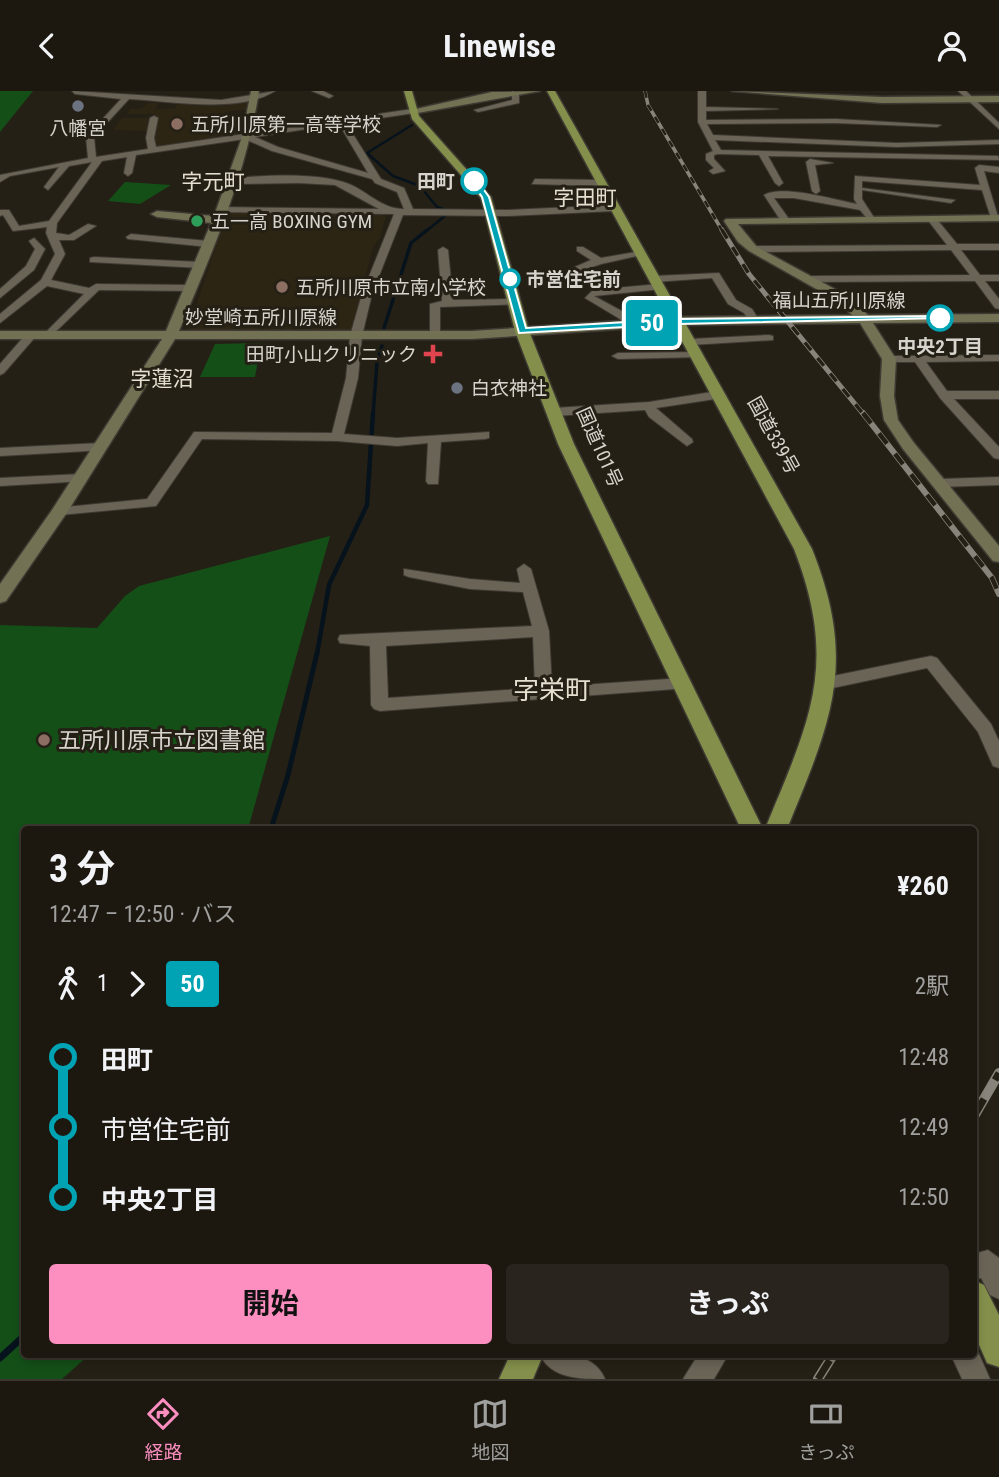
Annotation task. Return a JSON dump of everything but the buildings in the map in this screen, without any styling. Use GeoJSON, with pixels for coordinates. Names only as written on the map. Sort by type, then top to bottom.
{"type":"FeatureCollection","features":[{"type":"Feature","properties":{"kind":"highway"},"geometry":{"type":"LineString","coordinates":[[408,91],[412,111]]}},
{"type":"Feature","properties":{"kind":"highway","name":"国道339号"},"geometry":{"type":"LineString","coordinates":[[551,91],[812,568],[829,631],[828,683],[821,712],[777,826]]}},
{"type":"Feature","properties":{"kind":"highway","name":"国道101号"},"geometry":{"type":"LineString","coordinates":[[412,111],[480,187],[491,213],[522,331],[566,444],[751,826]]}},
{"type":"Feature","properties":{"kind":"highway"},"geometry":{"type":"LineString","coordinates":[[977,1304],[999,1350]]}},
{"type":"Feature","properties":{"kind":"highway"},"geometry":{"type":"LineString","coordinates":[[516,1379],[526,1358]]}},
{"type":"Feature","properties":{"kind":"street"},"geometry":{"type":"LineString","coordinates":[[75,92],[221,102],[271,91]]}},
{"type":"Feature","properties":{"kind":"street"},"geometry":{"type":"LineString","coordinates":[[316,91],[329,96]]}},
{"type":"Feature","properties":{"kind":"street"},"geometry":{"type":"LineString","coordinates":[[0,179],[7,174],[66,164],[536,91]]}},
{"type":"Feature","properties":{"kind":"street"},"geometry":{"type":"LineString","coordinates":[[702,91],[702,122],[718,152]]}},
{"type":"Feature","properties":{"kind":"street"},"geometry":{"type":"LineString","coordinates":[[736,91],[837,95],[885,104],[949,95],[999,99]]}},
{"type":"Feature","properties":{"kind":"street"},"geometry":{"type":"LineString","coordinates":[[478,110],[516,100],[522,92]]}},
{"type":"Feature","properties":{"kind":"street"},"geometry":{"type":"LineString","coordinates":[[964,95],[999,127]]}},
{"type":"Feature","properties":{"kind":"street"},"geometry":{"type":"LineString","coordinates":[[0,320],[45,282],[55,268],[60,254],[52,236],[52,223],[95,160],[90,137],[128,96]]}},
{"type":"Feature","properties":{"kind":"street"},"geometry":{"type":"LineString","coordinates":[[0,597],[60,511],[170,337],[201,265],[247,137],[254,96]]}},
{"type":"Feature","properties":{"kind":"street"},"geometry":{"type":"LineString","coordinates":[[701,109],[769,109],[771,121]]}},
{"type":"Feature","properties":{"kind":"street"},"geometry":{"type":"LineString","coordinates":[[737,109],[747,122]]}},
{"type":"Feature","properties":{"kind":"street"},"geometry":{"type":"LineString","coordinates":[[153,152],[149,138],[154,118]]}},
{"type":"Feature","properties":{"kind":"street"},"geometry":{"type":"LineString","coordinates":[[702,122],[895,119],[937,125]]}},
{"type":"Feature","properties":{"kind":"street"},"geometry":{"type":"LineString","coordinates":[[895,119],[905,133]]}},
{"type":"Feature","properties":{"kind":"street"},"geometry":{"type":"LineString","coordinates":[[337,437],[352,378],[356,336],[367,294],[399,212],[401,190],[378,181],[342,123]]}},
{"type":"Feature","properties":{"kind":"street"},"geometry":{"type":"LineString","coordinates":[[247,137],[275,149],[375,177]]}},
{"type":"Feature","properties":{"kind":"street"},"geometry":{"type":"LineString","coordinates":[[710,137],[897,145],[999,142]]}},
{"type":"Feature","properties":{"kind":"street"},"geometry":{"type":"LineString","coordinates":[[713,171],[721,171],[710,160],[710,154],[718,152],[761,151],[892,158],[998,158],[984,144]]}},
{"type":"Feature","properties":{"kind":"street"},"geometry":{"type":"LineString","coordinates":[[761,151],[779,183]]}},
{"type":"Feature","properties":{"kind":"street"},"geometry":{"type":"LineString","coordinates":[[128,173],[132,155]]}},
{"type":"Feature","properties":{"kind":"street"},"geometry":{"type":"LineString","coordinates":[[816,191],[810,162],[999,170]]}},
{"type":"Feature","properties":{"kind":"street"},"geometry":{"type":"LineString","coordinates":[[48,187],[66,164]]}},
{"type":"Feature","properties":{"kind":"street"},"geometry":{"type":"LineString","coordinates":[[979,169],[998,218],[730,221],[753,249],[843,299],[863,318],[889,359],[887,396],[891,420],[908,446],[999,557]]}},
{"type":"Feature","properties":{"kind":"street"},"geometry":{"type":"LineString","coordinates":[[870,219],[862,208],[858,178],[986,188]]}},
{"type":"Feature","properties":{"kind":"street"},"geometry":{"type":"LineString","coordinates":[[231,181],[336,183],[399,212]]}},
{"type":"Feature","properties":{"kind":"street"},"geometry":{"type":"LineString","coordinates":[[535,182],[601,183]]}},
{"type":"Feature","properties":{"kind":"street"},"geometry":{"type":"LineString","coordinates":[[859,189],[951,200]]}},
{"type":"Feature","properties":{"kind":"street"},"geometry":{"type":"LineString","coordinates":[[784,219],[768,195],[794,195],[862,208]]}},
{"type":"Feature","properties":{"kind":"street"},"geometry":{"type":"LineString","coordinates":[[157,214],[491,213],[615,208]]}},
{"type":"Feature","properties":{"kind":"street"},"geometry":{"type":"LineString","coordinates":[[0,213],[6,212],[16,229],[52,223]]}},
{"type":"Feature","properties":{"kind":"street"},"geometry":{"type":"LineString","coordinates":[[932,219],[999,306]]}},
{"type":"Feature","properties":{"kind":"street"},"geometry":{"type":"LineString","coordinates":[[52,236],[71,238],[92,226]]}},
{"type":"Feature","properties":{"kind":"street"},"geometry":{"type":"LineString","coordinates":[[131,237],[209,244]]}},
{"type":"Feature","properties":{"kind":"street"},"geometry":{"type":"LineString","coordinates":[[0,295],[30,268],[40,249],[34,241]]}},
{"type":"Feature","properties":{"kind":"street"},"geometry":{"type":"LineString","coordinates":[[753,249],[999,247]]}},
{"type":"Feature","properties":{"kind":"street"},"geometry":{"type":"LineString","coordinates":[[580,249],[599,261],[641,254]]}},
{"type":"Feature","properties":{"kind":"street"},"geometry":{"type":"LineString","coordinates":[[443,250],[448,303]]}},
{"type":"Feature","properties":{"kind":"street"},"geometry":{"type":"LineString","coordinates":[[94,260],[201,265]]}},
{"type":"Feature","properties":{"kind":"street"},"geometry":{"type":"LineString","coordinates":[[577,287],[566,273],[599,264],[599,261]]}},
{"type":"Feature","properties":{"kind":"street"},"geometry":{"type":"LineString","coordinates":[[30,268],[55,268]]}},
{"type":"Feature","properties":{"kind":"street"},"geometry":{"type":"LineString","coordinates":[[628,324],[625,317],[592,296],[715,275],[732,302],[748,311],[754,320]]}},
{"type":"Feature","properties":{"kind":"street"},"geometry":{"type":"LineString","coordinates":[[811,279],[999,278]]}},
{"type":"Feature","properties":{"kind":"street"},"geometry":{"type":"LineString","coordinates":[[45,282],[91,292]]}},
{"type":"Feature","properties":{"kind":"street"},"geometry":{"type":"LineString","coordinates":[[49,335],[96,287],[191,288]]}},
{"type":"Feature","properties":{"kind":"street"},"geometry":{"type":"LineString","coordinates":[[434,335],[435,304],[516,302]]}},
{"type":"Feature","properties":{"kind":"street","name":"福山五所川原線"},"geometry":{"type":"LineString","coordinates":[[628,324],[863,318],[999,318]]}},
{"type":"Feature","properties":{"kind":"street","name":"妙堂崎五所川原線"},"geometry":{"type":"LineString","coordinates":[[0,335],[434,335],[628,324]]}},
{"type":"Feature","properties":{"kind":"street"},"geometry":{"type":"LineString","coordinates":[[0,371],[31,335]]}},
{"type":"Feature","properties":{"kind":"street"},"geometry":{"type":"LineString","coordinates":[[690,342],[769,338]]}},
{"type":"Feature","properties":{"kind":"street"},"geometry":{"type":"LineString","coordinates":[[618,356],[697,355]]}},
{"type":"Feature","properties":{"kind":"street"},"geometry":{"type":"LineString","coordinates":[[889,359],[999,358]]}},
{"type":"Feature","properties":{"kind":"street"},"geometry":{"type":"LineString","coordinates":[[918,359],[944,395],[999,455]]}},
{"type":"Feature","properties":{"kind":"street"},"geometry":{"type":"LineString","coordinates":[[554,412],[649,406],[718,395]]}},
{"type":"Feature","properties":{"kind":"street"},"geometry":{"type":"LineString","coordinates":[[944,395],[999,395]]}},
{"type":"Feature","properties":{"kind":"street"},"geometry":{"type":"LineString","coordinates":[[649,406],[656,417],[687,442]]}},
{"type":"Feature","properties":{"kind":"street"},"geometry":{"type":"LineString","coordinates":[[60,511],[151,503],[198,435],[337,437],[381,441],[485,436]]}},
{"type":"Feature","properties":{"kind":"street"},"geometry":{"type":"LineString","coordinates":[[982,436],[999,436]]}},
{"type":"Feature","properties":{"kind":"street"},"geometry":{"type":"LineString","coordinates":[[433,481],[435,440]]}},
{"type":"Feature","properties":{"kind":"street"},"geometry":{"type":"LineString","coordinates":[[0,452],[101,447]]}},
{"type":"Feature","properties":{"kind":"street"},"geometry":{"type":"LineString","coordinates":[[0,482],[81,478]]}},
{"type":"Feature","properties":{"kind":"street"},"geometry":{"type":"LineString","coordinates":[[940,482],[999,481]]}},
{"type":"Feature","properties":{"kind":"street"},"geometry":{"type":"LineString","coordinates":[[524,569],[541,631],[544,693]]}},
{"type":"Feature","properties":{"kind":"street"},"geometry":{"type":"LineString","coordinates":[[409,572],[470,584],[529,588]]}},
{"type":"Feature","properties":{"kind":"street"},"geometry":{"type":"LineString","coordinates":[[346,639],[378,641],[541,631]]}},
{"type":"Feature","properties":{"kind":"street"},"geometry":{"type":"LineString","coordinates":[[378,641],[380,705],[683,684]]}},
{"type":"Feature","properties":{"kind":"street"},"geometry":{"type":"LineString","coordinates":[[828,683],[931,662],[985,729],[999,761]]}},
{"type":"Feature","properties":{"kind":"street"},"geometry":{"type":"LineString","coordinates":[[977,1265],[988,1263],[999,1286]]}},
{"type":"Feature","properties":{"kind":"street"},"geometry":{"type":"LineString","coordinates":[[559,1358],[591,1379]]}},
{"type":"Feature","properties":{"kind":"street"},"geometry":{"type":"LineString","coordinates":[[696,1379],[712,1358]]}},
{"type":"Feature","properties":{"kind":"street"},"geometry":{"type":"LineString","coordinates":[[966,1358],[976,1379]]}},
{"type":"Feature","properties":{"kind":"shaded area","name":"五所川原第一高等学校"},"geometry":{"type":"Polygon","coordinates":[[[248,102],[246,110],[228,111],[240,131],[240,137],[154,151],[152,131],[113,130],[122,118],[151,118],[154,114],[127,114],[130,109],[141,109],[148,103],[159,103],[155,109],[174,109],[178,104],[248,102]]]}},
{"type":"Feature","properties":{"kind":"shaded area","name":"五所川原市立南小学校"},"geometry":{"type":"Polygon","coordinates":[[[229,208],[380,208],[387,213],[380,237],[373,247],[352,329],[346,332],[188,330],[229,208]]]}},
{"type":"Feature","properties":{"kind":"green space"},"geometry":{"type":"Polygon","coordinates":[[[0,91],[33,91],[0,132],[0,91]]]}},
{"type":"Feature","properties":{"kind":"green space"},"geometry":{"type":"Polygon","coordinates":[[[125,182],[171,185],[140,204],[108,201],[125,182]]]}},
{"type":"Feature","properties":{"kind":"green space"},"geometry":{"type":"Polygon","coordinates":[[[261,343],[255,377],[200,377],[215,344],[261,343]]]}},
{"type":"Feature","properties":{"kind":"green space"},"geometry":{"type":"Polygon","coordinates":[[[330,536],[249,826],[21,826],[21,1358],[86,1358],[62,1379],[0,1379],[0,625],[97,628],[125,596],[139,586],[330,536]]]}},
{"type":"Feature","properties":{"kind":"waterway"},"geometry":{"type":"LineString","coordinates":[[412,125],[367,153],[393,176],[420,186],[437,207],[446,210]]}},
{"type":"Feature","properties":{"kind":"waterway"},"geometry":{"type":"LineString","coordinates":[[425,232],[446,215]]}},
{"type":"Feature","properties":{"kind":"waterway"},"geometry":{"type":"LineString","coordinates":[[384,328],[411,243],[427,230]]}},
{"type":"Feature","properties":{"kind":"waterway"},"geometry":{"type":"LineString","coordinates":[[373,415],[377,362],[382,346]]}},
{"type":"Feature","properties":{"kind":"waterway"},"geometry":{"type":"LineString","coordinates":[[317,654],[329,585],[367,505],[373,413]]}},
{"type":"Feature","properties":{"kind":"waterway"},"geometry":{"type":"LineString","coordinates":[[272,826],[288,775],[317,653]]}},
{"type":"Feature","properties":{"kind":"waterway"},"geometry":{"type":"LineString","coordinates":[[0,1358],[21,1339]]}},
{"type":"Feature","properties":{"kind":"railway"},"geometry":{"type":"LineString","coordinates":[[645,91],[648,105],[723,232]]}},
{"type":"Feature","properties":{"kind":"railway"},"geometry":{"type":"LineString","coordinates":[[722,230],[749,274],[864,415]]}},
{"type":"Feature","properties":{"kind":"railway"},"geometry":{"type":"LineString","coordinates":[[863,413],[992,578],[999,594]]}},
{"type":"Feature","properties":{"kind":"railway"},"geometry":{"type":"LineString","coordinates":[[977,1111],[999,1073]]}},
{"type":"Feature","properties":{"kind":"railway"},"geometry":{"type":"LineString","coordinates":[[818,1379],[831,1358]]}},
{"type":"Feature","properties":{"kind":"bus line","name":"50"},"geometry":{"type":"LineString","coordinates":[[474,181],[486,197],[522,331],[678,321],[940,318]]}},
{"type":"Feature","properties":{"kind":"place","name":"八幡宮"},"geometry":{"type":"Point","coordinates":[78,106]}},
{"type":"Feature","properties":{"kind":"place","name":"五所川原第一高等学校"},"geometry":{"type":"Point","coordinates":[177,124]}},
{"type":"Feature","properties":{"kind":"place","name":"田町"},"geometry":{"type":"Point","coordinates":[474,181]}},
{"type":"Feature","properties":{"kind":"place","name":"五一高 BOXING GYM"},"geometry":{"type":"Point","coordinates":[197,221]}},
{"type":"Feature","properties":{"kind":"place","name":"市営住宅前"},"geometry":{"type":"Point","coordinates":[510,279]}},
{"type":"Feature","properties":{"kind":"place","name":"五所川原市立南小学校"},"geometry":{"type":"Point","coordinates":[282,287]}},
{"type":"Feature","properties":{"kind":"place","name":"中央2丁目"},"geometry":{"type":"Point","coordinates":[940,318]}},
{"type":"Feature","properties":{"kind":"place","name":"田町小山クリニック"},"geometry":{"type":"Point","coordinates":[433,354]}},
{"type":"Feature","properties":{"kind":"place","name":"白衣神社"},"geometry":{"type":"Point","coordinates":[457,388]}},
{"type":"Feature","properties":{"kind":"place","name":"五所川原市立図書館"},"geometry":{"type":"Point","coordinates":[44,740]}},
{"type":"Feature","properties":{"kind":"district","name":"字元町"},"geometry":{"type":"Point","coordinates":[213,182]}},
{"type":"Feature","properties":{"kind":"district","name":"字田町"},"geometry":{"type":"Point","coordinates":[585,198]}},
{"type":"Feature","properties":{"kind":"district","name":"字蓮沼"},"geometry":{"type":"Point","coordinates":[162,379]}},
{"type":"Feature","properties":{"kind":"district","name":"字栄町"},"geometry":{"type":"Point","coordinates":[552,690]}}]}
